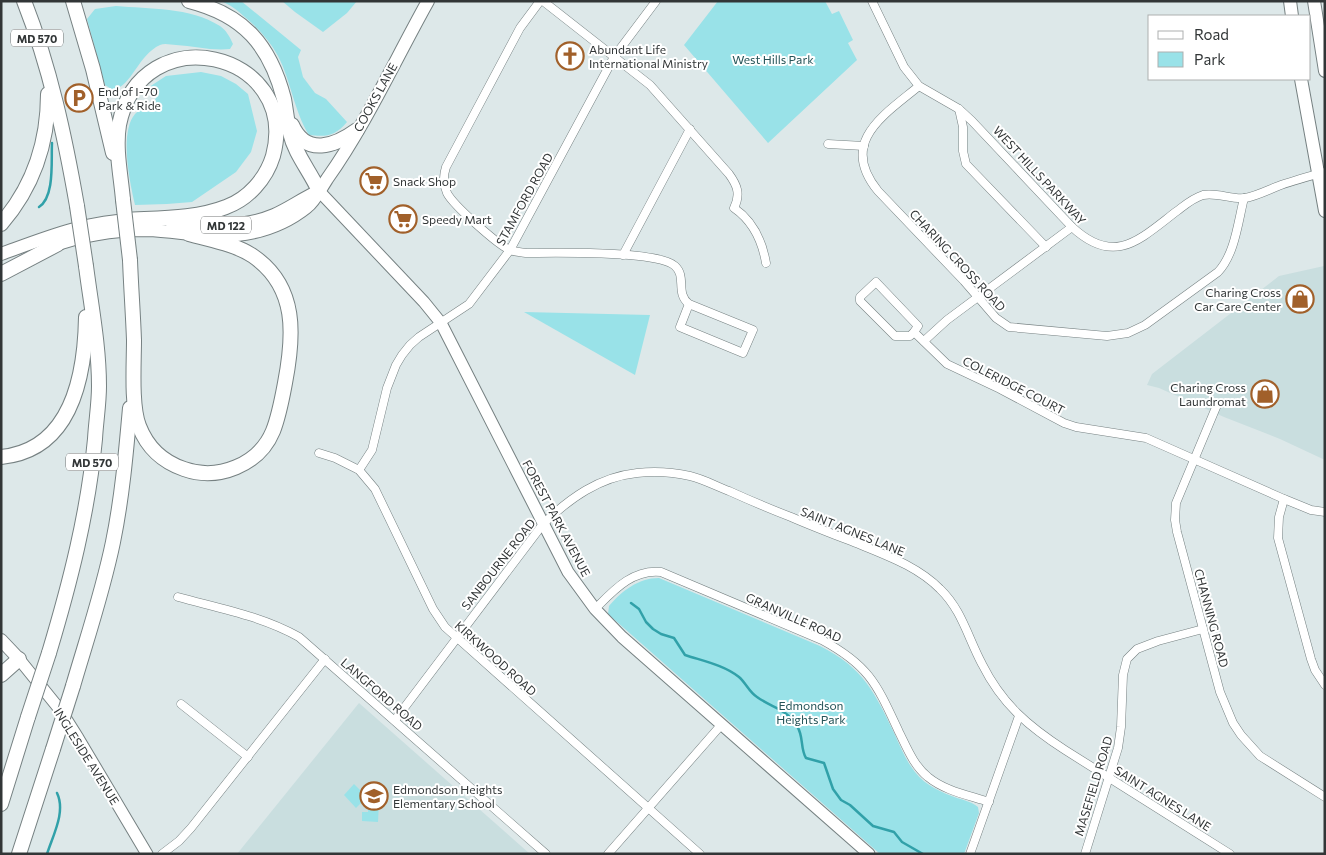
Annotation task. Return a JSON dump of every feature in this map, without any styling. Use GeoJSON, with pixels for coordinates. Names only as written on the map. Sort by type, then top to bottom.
{"type":"FeatureCollection","features":[{"type":"Feature","properties":{"kind":"highway","name":"MD 570"},"geometry":{"type":"LineString","coordinates":[[1,804],[66,596],[80,537],[93,458],[97,411],[98,370],[86,266],[67,149],[48,76],[24,1]]}},
{"type":"Feature","properties":{"kind":"highway","name":"MD 570"},"geometry":{"type":"LineString","coordinates":[[19,854],[95,615],[113,540],[125,461],[134,367],[130,260],[123,200],[93,69],[73,1]]}},
{"type":"Feature","properties":{"kind":"highway"},"geometry":{"type":"LineString","coordinates":[[189,1],[214,8],[226,14],[256,38],[271,61],[294,131],[302,139],[318,146],[336,144],[357,130]]}},
{"type":"Feature","properties":{"kind":"highway"},"geometry":{"type":"LineString","coordinates":[[123,200],[118,140],[120,125],[128,100],[144,78],[155,69],[169,62],[194,57],[220,60],[232,64],[252,78],[268,101],[275,125],[276,137],[271,163],[256,186],[238,202],[215,211],[125,220]]}},
{"type":"Feature","properties":{"kind":"highway"},"geometry":{"type":"LineString","coordinates":[[1,224],[25,192],[40,155],[47,125],[48,76]]}},
{"type":"Feature","properties":{"kind":"highway"},"geometry":{"type":"LineString","coordinates":[[287,113],[290,134],[295,148],[319,191]]}},
{"type":"Feature","properties":{"kind":"highway"},"geometry":{"type":"LineString","coordinates":[[134,367],[135,404],[138,424],[153,449],[172,464],[191,472],[203,473],[214,473],[233,468],[252,458],[264,446],[273,432],[281,404],[291,345],[291,322],[284,294],[273,275],[254,257],[233,246],[189,234]]}},
{"type":"Feature","properties":{"kind":"highway"},"geometry":{"type":"LineString","coordinates":[[1,274],[58,244]]}},
{"type":"Feature","properties":{"kind":"highway"},"geometry":{"type":"LineString","coordinates":[[1,457],[18,454],[43,441],[54,432],[70,408],[84,352],[86,331],[86,266]]}},
{"type":"Feature","properties":{"kind":"highway"},"geometry":{"type":"LineString","coordinates":[[1,674],[19,659]]}},
{"type":"Feature","properties":{"kind":"main road","name":"COOKS LANE"},"geometry":{"type":"LineString","coordinates":[[319,191],[338,164],[428,1]]}},
{"type":"Feature","properties":{"kind":"main road"},"geometry":{"type":"LineString","coordinates":[[1290,1],[1292,15]]}},
{"type":"Feature","properties":{"kind":"main road"},"geometry":{"type":"LineString","coordinates":[[1314,1],[1325,71]]}},
{"type":"Feature","properties":{"kind":"main road"},"geometry":{"type":"LineString","coordinates":[[1301,80],[1321,173],[1325,211]]}},
{"type":"Feature","properties":{"kind":"main road","name":"MD 122"},"geometry":{"type":"LineString","coordinates":[[1,254],[76,227],[125,220],[220,226],[258,221],[319,191]]}},
{"type":"Feature","properties":{"kind":"main road","name":"MD 122"},"geometry":{"type":"LineString","coordinates":[[1,266],[78,237],[148,230],[189,234],[242,234],[261,230],[291,218],[309,206],[319,191]]}},
{"type":"Feature","properties":{"kind":"main road","name":"INGLESIDE AVENUE"},"geometry":{"type":"LineString","coordinates":[[1,640],[19,659]]}},
{"type":"Feature","properties":{"kind":"street"},"geometry":{"type":"LineString","coordinates":[[689,304],[680,327],[743,353],[752,330],[689,304],[682,298],[680,273],[676,267],[664,260],[623,254],[526,253],[510,250],[500,244],[456,206],[445,188],[444,175],[446,167],[520,28],[541,1],[650,85],[690,129],[737,186],[739,197],[734,208],[747,218],[759,237],[766,263]]}},
{"type":"Feature","properties":{"kind":"street","name":"STAMFORD ROAD"},"geometry":{"type":"LineString","coordinates":[[359,470],[372,450],[387,388],[396,365],[410,345],[419,337],[469,304],[510,250],[614,57],[656,1]]}},
{"type":"Feature","properties":{"kind":"street","name":"WEST HILLS PARKWAY"},"geometry":{"type":"LineString","coordinates":[[872,1],[904,67],[918,86],[959,109],[1084,238],[1104,246],[1123,246],[1141,238],[1197,198],[1212,194],[1244,198]]}},
{"type":"Feature","properties":{"kind":"street"},"geometry":{"type":"LineString","coordinates":[[828,144],[864,146],[870,128],[918,86]]}},
{"type":"Feature","properties":{"kind":"street"},"geometry":{"type":"LineString","coordinates":[[959,109],[963,127],[963,151],[966,164],[1046,247]]}},
{"type":"Feature","properties":{"kind":"street"},"geometry":{"type":"LineString","coordinates":[[623,254],[690,129]]}},
{"type":"Feature","properties":{"kind":"street","name":"CHARING CROSS ROAD"},"geometry":{"type":"LineString","coordinates":[[864,146],[864,162],[871,182],[1002,323],[1018,329],[1107,336],[1137,330],[1223,266],[1230,252],[1244,198]]}},
{"type":"Feature","properties":{"kind":"street"},"geometry":{"type":"LineString","coordinates":[[1244,198],[1321,173]]}},
{"type":"Feature","properties":{"kind":"street","name":"FOREST PARK AVENUE"},"geometry":{"type":"LineString","coordinates":[[319,191],[424,302],[441,323],[568,572],[594,609],[622,637],[869,854]]}},
{"type":"Feature","properties":{"kind":"street"},"geometry":{"type":"LineString","coordinates":[[924,341],[943,324],[1072,227]]}},
{"type":"Feature","properties":{"kind":"street","name":"COLERIDGE COURT"},"geometry":{"type":"LineString","coordinates":[[876,282],[918,326],[914,332],[910,336],[895,336],[860,301],[860,297],[876,282]]}},
{"type":"Feature","properties":{"kind":"street","name":"COLERIDGE COURT"},"geometry":{"type":"LineString","coordinates":[[914,332],[947,364],[1000,389],[1064,423],[1076,427],[1146,438],[1195,458],[1284,499],[1311,510],[1325,512]]}},
{"type":"Feature","properties":{"kind":"street","name":"CHANNING ROAD"},"geometry":{"type":"LineString","coordinates":[[1217,405],[1176,502],[1175,520],[1225,706],[1241,736],[1260,756],[1325,797]]}},
{"type":"Feature","properties":{"kind":"street","name":"KIRKWOOD ROAD"},"geometry":{"type":"LineString","coordinates":[[319,453],[335,458],[359,470],[368,479],[381,499],[439,619],[456,638],[700,854]]}},
{"type":"Feature","properties":{"kind":"street","name":"SANBOURNE ROAD"},"geometry":{"type":"LineString","coordinates":[[395,720],[543,524],[567,502],[593,485],[636,473],[656,472]]}},
{"type":"Feature","properties":{"kind":"street","name":"SAINT AGNES LANE"},"geometry":{"type":"LineString","coordinates":[[656,472],[692,477],[714,485],[806,524],[899,560],[915,569],[928,578],[949,598],[959,613],[981,663],[993,684],[1019,716],[1038,733],[1230,854]]}},
{"type":"Feature","properties":{"kind":"street"},"geometry":{"type":"LineString","coordinates":[[1284,499],[1278,528],[1280,548],[1310,659],[1314,670],[1325,685]]}},
{"type":"Feature","properties":{"kind":"street","name":"GRANVILLE ROAD"},"geometry":{"type":"LineString","coordinates":[[594,609],[617,588],[636,575],[652,571],[660,572],[822,640],[846,653],[874,681],[910,754],[927,776],[944,787],[989,802]]}},
{"type":"Feature","properties":{"kind":"street","name":"LANGFORD ROAD"},"geometry":{"type":"LineString","coordinates":[[178,597],[242,614],[275,625],[299,637],[546,854]]}},
{"type":"Feature","properties":{"kind":"street","name":"MASEFIELD ROAD"},"geometry":{"type":"LineString","coordinates":[[1085,854],[1120,737],[1122,674],[1127,659],[1137,649],[1144,646],[1204,629]]}},
{"type":"Feature","properties":{"kind":"street","name":"INGLESIDE AVENUE"},"geometry":{"type":"LineString","coordinates":[[19,659],[61,711],[147,854]]}},
{"type":"Feature","properties":{"kind":"street"},"geometry":{"type":"LineString","coordinates":[[162,854],[179,841],[325,659]]}},
{"type":"Feature","properties":{"kind":"street"},"geometry":{"type":"LineString","coordinates":[[181,704],[248,757]]}},
{"type":"Feature","properties":{"kind":"street"},"geometry":{"type":"LineString","coordinates":[[970,854],[1019,716]]}},
{"type":"Feature","properties":{"kind":"street"},"geometry":{"type":"LineString","coordinates":[[608,854],[722,724]]}},
{"type":"Feature","properties":{"kind":"shaded area"},"geometry":{"type":"Polygon","coordinates":[[[1324,266],[1325,460],[1159,388],[1147,385],[1152,374],[1279,276],[1324,266]]]}},
{"type":"Feature","properties":{"kind":"shaded area","name":"Edmondson Heights Elementary School"},"geometry":{"type":"Polygon","coordinates":[[[359,703],[530,854],[237,854],[359,703]]]}},
{"type":"Feature","properties":{"kind":"green space"},"geometry":{"type":"Polygon","coordinates":[[[220,1],[241,1],[301,50],[298,57],[303,77],[315,93],[326,99],[347,122],[343,127],[330,134],[321,136],[309,135],[278,56],[271,45],[260,31],[243,15],[220,1]]]}},
{"type":"Feature","properties":{"kind":"green space"},"geometry":{"type":"Polygon","coordinates":[[[282,1],[357,1],[347,13],[323,32],[282,1]]]}},
{"type":"Feature","properties":{"kind":"green space","name":"West Hills Park"},"geometry":{"type":"Polygon","coordinates":[[[718,1],[825,1],[832,14],[839,11],[853,40],[848,43],[857,60],[768,143],[684,45],[718,1]]]}},
{"type":"Feature","properties":{"kind":"green space"},"geometry":{"type":"Polygon","coordinates":[[[116,6],[169,10],[196,15],[222,28],[228,34],[233,44],[230,49],[160,45],[146,56],[125,83],[113,90],[105,85],[87,19],[95,9],[116,6]]]}},
{"type":"Feature","properties":{"kind":"green space"},"geometry":{"type":"Polygon","coordinates":[[[201,72],[221,76],[236,84],[248,94],[257,131],[251,152],[236,172],[192,202],[135,205],[127,158],[128,133],[130,122],[135,114],[151,104],[156,98],[146,93],[146,89],[166,76],[201,72]]]}},
{"type":"Feature","properties":{"kind":"green space"},"geometry":{"type":"Polygon","coordinates":[[[524,312],[650,315],[635,375],[524,312]]]}},
{"type":"Feature","properties":{"kind":"green space","name":"Edmondson Heights Park"},"geometry":{"type":"Polygon","coordinates":[[[659,578],[820,646],[847,663],[858,673],[874,694],[906,759],[919,777],[940,791],[971,802],[978,807],[979,813],[964,854],[880,854],[608,614],[609,606],[631,586],[644,580],[659,578]]]}},
{"type":"Feature","properties":{"kind":"green space"},"geometry":{"type":"Polygon","coordinates":[[[354,784],[367,797],[356,808],[344,795],[354,784]]]}},
{"type":"Feature","properties":{"kind":"green space"},"geometry":{"type":"Polygon","coordinates":[[[369,801],[379,802],[378,822],[362,821],[362,812],[368,812],[369,801]]]}},
{"type":"Feature","properties":{"kind":"waterway"},"geometry":{"type":"LineString","coordinates":[[39,207],[48,195],[50,187],[52,143]]}},
{"type":"Feature","properties":{"kind":"waterway"},"geometry":{"type":"LineString","coordinates":[[631,603],[639,609],[646,622],[653,629],[674,638],[685,655],[727,669],[741,679],[754,695],[788,715],[799,730],[806,758],[824,763],[833,789],[841,800],[850,805],[873,826],[894,832],[902,842],[923,854]]}},
{"type":"Feature","properties":{"kind":"waterway"},"geometry":{"type":"LineString","coordinates":[[47,854],[59,816],[60,808],[57,793]]}},
{"type":"Feature","properties":{"kind":"place","name":"Abundant Life International Ministry"},"geometry":{"type":"Point","coordinates":[570,56]}},
{"type":"Feature","properties":{"kind":"place","name":"End of I-70 Park & Ride"},"geometry":{"type":"Point","coordinates":[79,98]}},
{"type":"Feature","properties":{"kind":"place","name":"Snack Shop"},"geometry":{"type":"Point","coordinates":[374,181]}},
{"type":"Feature","properties":{"kind":"place","name":"Speedy Mart"},"geometry":{"type":"Point","coordinates":[403,219]}},
{"type":"Feature","properties":{"kind":"place","name":"Charing Cross Car Care Center"},"geometry":{"type":"Point","coordinates":[1300,299]}},
{"type":"Feature","properties":{"kind":"place","name":"Charing Cross Laundromat"},"geometry":{"type":"Point","coordinates":[1265,394]}},
{"type":"Feature","properties":{"kind":"place","name":"Edmondson Heights Elementary School"},"geometry":{"type":"Point","coordinates":[374,796]}}]}
